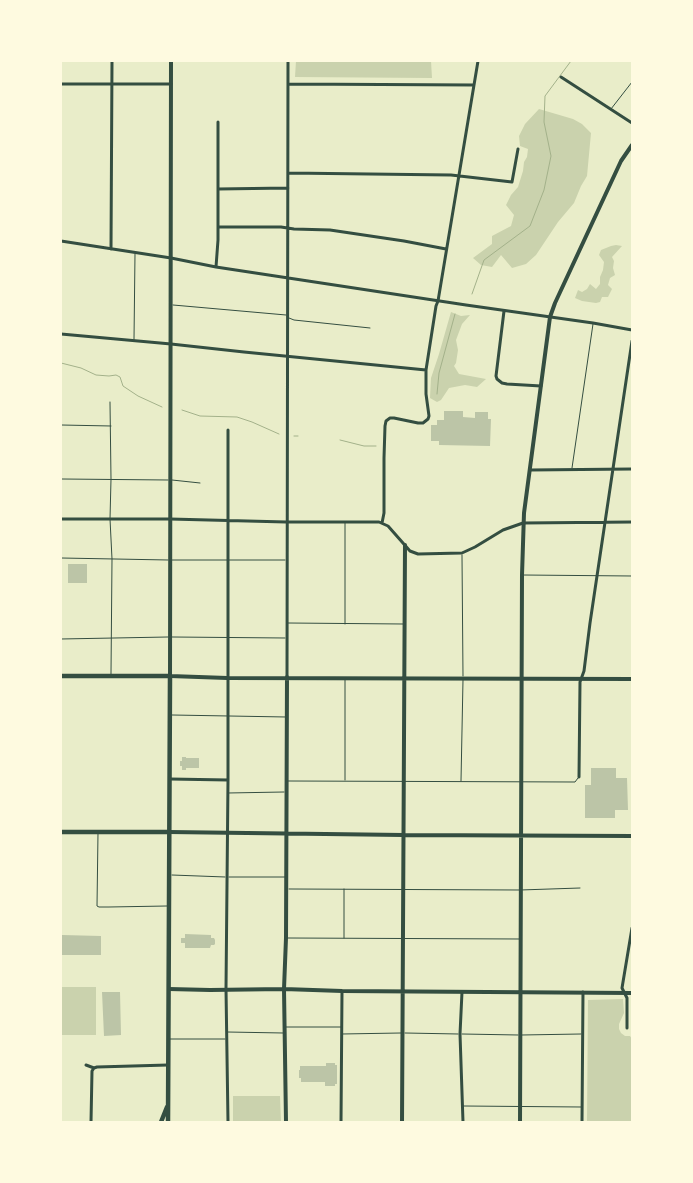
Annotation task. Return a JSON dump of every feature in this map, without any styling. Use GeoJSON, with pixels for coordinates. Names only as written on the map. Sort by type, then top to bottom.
{"type":"FeatureCollection","features":[{"type":"Feature","properties":{"kind":"main road"},"geometry":{"type":"LineString","coordinates":[[61,676],[170,676],[168,1122]]}},
{"type":"Feature","properties":{"kind":"main road"},"geometry":{"type":"LineString","coordinates":[[61,832],[169,832]]}},
{"type":"Feature","properties":{"kind":"main road"},"geometry":{"type":"LineString","coordinates":[[161,1122],[168,1103]]}},
{"type":"Feature","properties":{"kind":"street"},"geometry":{"type":"LineString","coordinates":[[111,249],[112,61]]}},
{"type":"Feature","properties":{"kind":"street"},"geometry":{"type":"LineString","coordinates":[[171,61],[170,676],[227,678],[632,679]]}},
{"type":"Feature","properties":{"kind":"street"},"geometry":{"type":"LineString","coordinates":[[286,1122],[284,989],[286,938],[288,61]]}},
{"type":"Feature","properties":{"kind":"street"},"geometry":{"type":"LineString","coordinates":[[382,523],[384,513],[386,421],[394,418],[423,423],[428,419],[426,370],[478,61]]}},
{"type":"Feature","properties":{"kind":"street"},"geometry":{"type":"LineString","coordinates":[[561,76],[632,123]]}},
{"type":"Feature","properties":{"kind":"street"},"geometry":{"type":"LineString","coordinates":[[61,84],[171,84]]}},
{"type":"Feature","properties":{"kind":"street"},"geometry":{"type":"LineString","coordinates":[[288,84],[474,85]]}},
{"type":"Feature","properties":{"kind":"street"},"geometry":{"type":"LineString","coordinates":[[216,268],[218,122]]}},
{"type":"Feature","properties":{"kind":"street"},"geometry":{"type":"LineString","coordinates":[[520,1122],[523,523],[550,317],[621,161],[632,145]]}},
{"type":"Feature","properties":{"kind":"street"},"geometry":{"type":"LineString","coordinates":[[288,173],[458,175],[512,182],[518,150]]}},
{"type":"Feature","properties":{"kind":"street"},"geometry":{"type":"LineString","coordinates":[[218,189],[288,188]]}},
{"type":"Feature","properties":{"kind":"street"},"geometry":{"type":"LineString","coordinates":[[218,227],[281,227],[330,230],[446,249]]}},
{"type":"Feature","properties":{"kind":"street"},"geometry":{"type":"LineString","coordinates":[[61,241],[171,258],[216,268],[632,330]]}},
{"type":"Feature","properties":{"kind":"street"},"geometry":{"type":"LineString","coordinates":[[504,311],[497,379],[507,384],[540,386]]}},
{"type":"Feature","properties":{"kind":"street"},"geometry":{"type":"LineString","coordinates":[[61,334],[426,370]]}},
{"type":"Feature","properties":{"kind":"street"},"geometry":{"type":"LineString","coordinates":[[579,777],[580,688],[632,341]]}},
{"type":"Feature","properties":{"kind":"street"},"geometry":{"type":"LineString","coordinates":[[228,430],[226,990],[228,1122]]}},
{"type":"Feature","properties":{"kind":"street"},"geometry":{"type":"LineString","coordinates":[[530,470],[632,469]]}},
{"type":"Feature","properties":{"kind":"street"},"geometry":{"type":"LineString","coordinates":[[61,519],[345,521],[382,523],[388,526],[410,551],[418,554],[462,553],[503,530],[523,523],[632,522]]}},
{"type":"Feature","properties":{"kind":"street"},"geometry":{"type":"LineString","coordinates":[[402,1122],[405,545]]}},
{"type":"Feature","properties":{"kind":"street"},"geometry":{"type":"LineString","coordinates":[[169,779],[228,780]]}},
{"type":"Feature","properties":{"kind":"street"},"geometry":{"type":"LineString","coordinates":[[169,832],[632,836]]}},
{"type":"Feature","properties":{"kind":"street"},"geometry":{"type":"LineString","coordinates":[[627,1028],[627,998],[622,988],[632,928]]}},
{"type":"Feature","properties":{"kind":"street"},"geometry":{"type":"LineString","coordinates":[[169,989],[632,992]]}},
{"type":"Feature","properties":{"kind":"street"},"geometry":{"type":"LineString","coordinates":[[341,1122],[342,991]]}},
{"type":"Feature","properties":{"kind":"street"},"geometry":{"type":"LineString","coordinates":[[462,992],[460,1034],[463,1122]]}},
{"type":"Feature","properties":{"kind":"street"},"geometry":{"type":"LineString","coordinates":[[582,1122],[583,992]]}},
{"type":"Feature","properties":{"kind":"street"},"geometry":{"type":"LineString","coordinates":[[86,1065],[94,1068],[105,1066],[168,1065]]}},
{"type":"Feature","properties":{"kind":"street"},"geometry":{"type":"LineString","coordinates":[[92,1122],[92,1071],[94,1068]]}},
{"type":"Feature","properties":{"kind":"lane"},"geometry":{"type":"LineString","coordinates":[[611,109],[632,82]]}},
{"type":"Feature","properties":{"kind":"lane"},"geometry":{"type":"LineString","coordinates":[[134,340],[135,253]]}},
{"type":"Feature","properties":{"kind":"lane"},"geometry":{"type":"LineString","coordinates":[[171,304],[284,314],[294,320],[370,328]]}},
{"type":"Feature","properties":{"kind":"lane"},"geometry":{"type":"LineString","coordinates":[[572,470],[593,323]]}},
{"type":"Feature","properties":{"kind":"lane"},"geometry":{"type":"LineString","coordinates":[[110,402],[111,676]]}},
{"type":"Feature","properties":{"kind":"lane"},"geometry":{"type":"LineString","coordinates":[[61,425],[111,426]]}},
{"type":"Feature","properties":{"kind":"lane"},"geometry":{"type":"LineString","coordinates":[[61,479],[170,480],[200,483]]}},
{"type":"Feature","properties":{"kind":"lane"},"geometry":{"type":"LineString","coordinates":[[345,521],[345,624]]}},
{"type":"Feature","properties":{"kind":"lane"},"geometry":{"type":"LineString","coordinates":[[461,782],[463,679],[462,553]]}},
{"type":"Feature","properties":{"kind":"lane"},"geometry":{"type":"LineString","coordinates":[[61,558],[286,560]]}},
{"type":"Feature","properties":{"kind":"lane"},"geometry":{"type":"LineString","coordinates":[[522,575],[632,576]]}},
{"type":"Feature","properties":{"kind":"lane"},"geometry":{"type":"LineString","coordinates":[[287,623],[404,624]]}},
{"type":"Feature","properties":{"kind":"lane"},"geometry":{"type":"LineString","coordinates":[[61,638],[287,638]]}},
{"type":"Feature","properties":{"kind":"lane"},"geometry":{"type":"LineString","coordinates":[[345,678],[345,781]]}},
{"type":"Feature","properties":{"kind":"lane"},"geometry":{"type":"LineString","coordinates":[[169,715],[286,717]]}},
{"type":"Feature","properties":{"kind":"lane"},"geometry":{"type":"LineString","coordinates":[[286,781],[575,782],[579,777]]}},
{"type":"Feature","properties":{"kind":"lane"},"geometry":{"type":"LineString","coordinates":[[227,793],[286,792]]}},
{"type":"Feature","properties":{"kind":"lane"},"geometry":{"type":"LineString","coordinates":[[98,833],[96,903],[99,907],[168,906]]}},
{"type":"Feature","properties":{"kind":"lane"},"geometry":{"type":"LineString","coordinates":[[169,875],[286,877]]}},
{"type":"Feature","properties":{"kind":"lane"},"geometry":{"type":"LineString","coordinates":[[286,889],[520,890],[580,888]]}},
{"type":"Feature","properties":{"kind":"lane"},"geometry":{"type":"LineString","coordinates":[[344,889],[344,938]]}},
{"type":"Feature","properties":{"kind":"lane"},"geometry":{"type":"LineString","coordinates":[[286,938],[520,939]]}},
{"type":"Feature","properties":{"kind":"lane"},"geometry":{"type":"LineString","coordinates":[[284,1027],[342,1027]]}},
{"type":"Feature","properties":{"kind":"lane"},"geometry":{"type":"LineString","coordinates":[[226,1032],[284,1033]]}},
{"type":"Feature","properties":{"kind":"lane"},"geometry":{"type":"LineString","coordinates":[[342,1034],[582,1034]]}},
{"type":"Feature","properties":{"kind":"lane"},"geometry":{"type":"LineString","coordinates":[[168,1039],[226,1039]]}},
{"type":"Feature","properties":{"kind":"lane"},"geometry":{"type":"LineString","coordinates":[[463,1106],[582,1107]]}},
{"type":"Feature","properties":{"kind":"green space"},"geometry":{"type":"Polygon","coordinates":[[[296,61],[431,61],[432,78],[295,77],[296,61]]]}},
{"type":"Feature","properties":{"kind":"green space"},"geometry":{"type":"Polygon","coordinates":[[[539,109],[573,119],[582,124],[591,133],[587,176],[574,203],[558,222],[536,255],[526,264],[512,268],[501,255],[492,267],[481,265],[473,258],[492,244],[492,236],[511,226],[514,215],[506,205],[518,187],[528,149],[520,146],[519,136],[525,124],[539,109]]]}},
{"type":"Feature","properties":{"kind":"green space"},"geometry":{"type":"Polygon","coordinates":[[[616,245],[622,246],[612,257],[615,275],[610,278],[608,285],[612,289],[608,297],[602,297],[600,302],[596,303],[575,298],[578,290],[582,292],[590,284],[596,289],[600,284],[604,262],[599,255],[601,250],[616,245]]]}},
{"type":"Feature","properties":{"kind":"green space"},"geometry":{"type":"Polygon","coordinates":[[[451,312],[461,316],[470,315],[462,324],[456,340],[458,350],[454,366],[459,374],[486,379],[477,387],[465,385],[449,388],[441,400],[437,402],[430,398],[431,378],[451,312]]]}},
{"type":"Feature","properties":{"kind":"green space"},"geometry":{"type":"Polygon","coordinates":[[[61,987],[96,987],[96,1035],[61,1035],[61,987]]]}},
{"type":"Feature","properties":{"kind":"green space"},"geometry":{"type":"Polygon","coordinates":[[[623,999],[624,1013],[619,1029],[621,1033],[625,1036],[630,1036],[632,1039],[632,1122],[587,1122],[588,1000],[623,999]]]}},
{"type":"Feature","properties":{"kind":"green space"},"geometry":{"type":"Polygon","coordinates":[[[233,1096],[280,1096],[281,1122],[233,1122],[233,1096]]]}},
{"type":"Feature","properties":{"kind":"building"},"geometry":{"type":"Polygon","coordinates":[[[444,411],[463,411],[463,417],[475,418],[475,412],[488,412],[488,419],[491,419],[490,446],[439,445],[439,441],[431,441],[431,425],[437,425],[437,420],[444,420],[444,411]]]}},
{"type":"Feature","properties":{"kind":"building"},"geometry":{"type":"Polygon","coordinates":[[[68,564],[87,564],[87,583],[68,583],[68,564]]]}},
{"type":"Feature","properties":{"kind":"building"},"geometry":{"type":"Polygon","coordinates":[[[182,757],[199,758],[199,768],[186,768],[186,770],[182,770],[180,761],[182,761],[182,757]]]}},
{"type":"Feature","properties":{"kind":"building"},"geometry":{"type":"Polygon","coordinates":[[[591,768],[616,768],[616,778],[627,778],[628,810],[615,810],[615,818],[585,818],[585,785],[591,785],[591,768]]]}},
{"type":"Feature","properties":{"kind":"building"},"geometry":{"type":"Polygon","coordinates":[[[185,934],[211,935],[211,938],[215,940],[215,944],[211,945],[210,948],[185,948],[185,943],[181,943],[181,938],[185,938],[185,934]]]}},
{"type":"Feature","properties":{"kind":"building"},"geometry":{"type":"Polygon","coordinates":[[[62,935],[101,936],[101,955],[62,955],[62,935]]]}},
{"type":"Feature","properties":{"kind":"building"},"geometry":{"type":"Polygon","coordinates":[[[102,992],[120,992],[121,1035],[104,1036],[102,992]]]}},
{"type":"Feature","properties":{"kind":"building"},"geometry":{"type":"Polygon","coordinates":[[[326,1063],[335,1063],[337,1065],[337,1084],[335,1086],[325,1086],[325,1082],[301,1082],[301,1078],[299,1078],[300,1066],[326,1066],[326,1063]]]}},
{"type":"Feature","properties":{"kind":"waterway"},"geometry":{"type":"LineString","coordinates":[[472,294],[484,260],[530,226],[544,190],[551,156],[544,122],[545,96],[571,61]]}},
{"type":"Feature","properties":{"kind":"waterway"},"geometry":{"type":"LineString","coordinates":[[437,394],[439,373],[455,314]]}},
{"type":"Feature","properties":{"kind":"waterway"},"geometry":{"type":"LineString","coordinates":[[61,363],[81,368],[96,375],[116,375],[120,377],[123,386],[138,396],[162,407]]}},
{"type":"Feature","properties":{"kind":"waterway"},"geometry":{"type":"LineString","coordinates":[[182,410],[200,416],[237,417],[279,434]]}},
{"type":"Feature","properties":{"kind":"waterway"},"geometry":{"type":"LineString","coordinates":[[340,440],[364,446],[376,446]]}}]}
